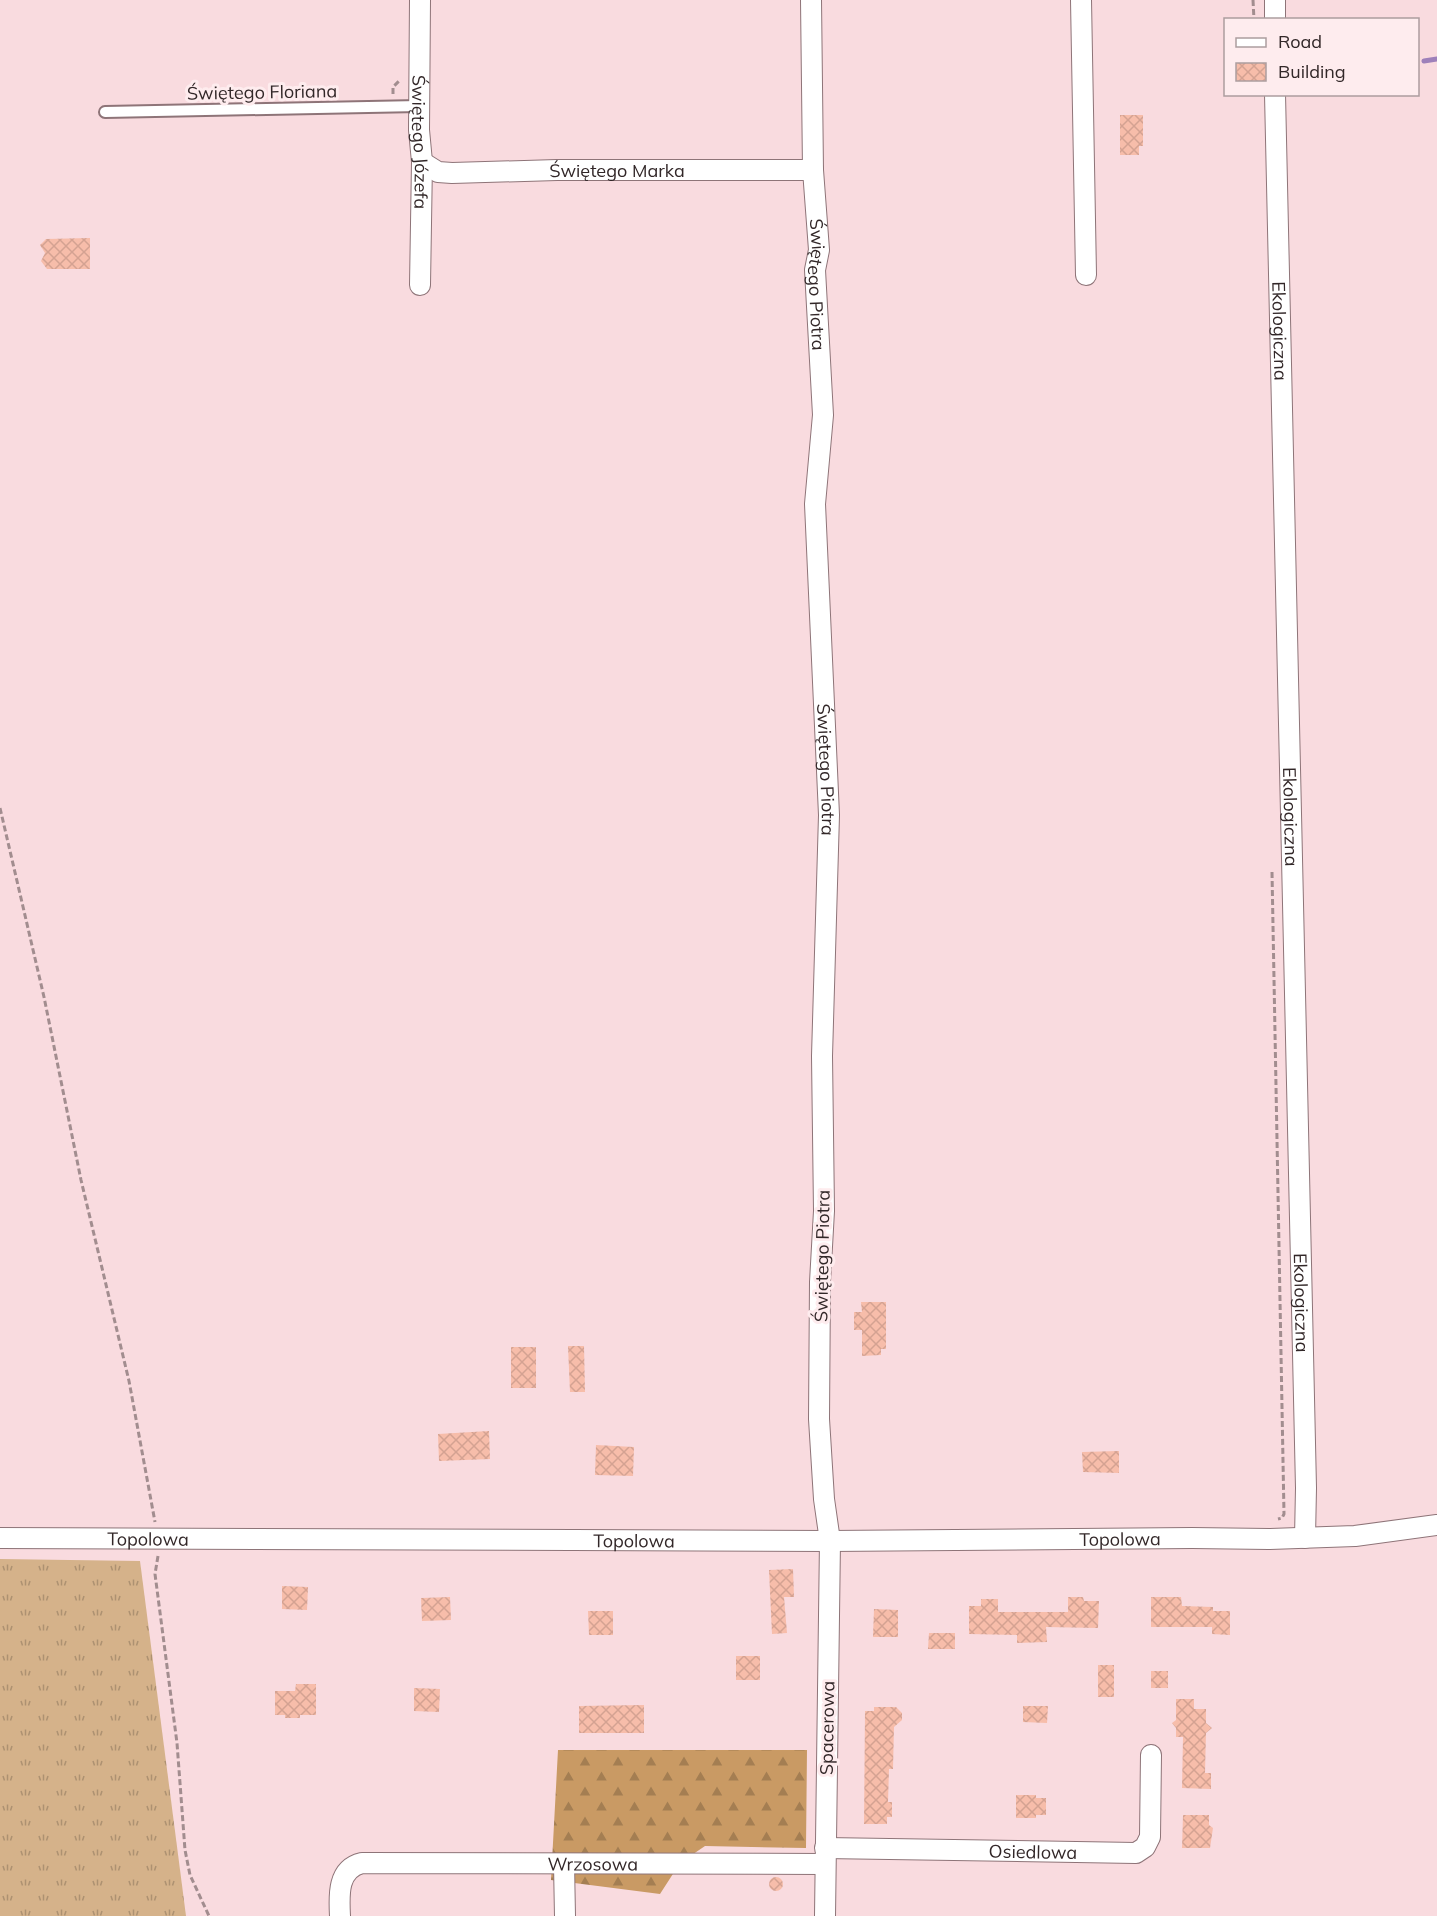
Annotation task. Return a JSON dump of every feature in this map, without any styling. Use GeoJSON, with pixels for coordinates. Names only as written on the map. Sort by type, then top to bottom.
{"type":"FeatureCollection","features":[{"type":"Feature","properties":{"kind":"street","name":"Świętego Józefa"},"geometry":{"type":"LineString","coordinates":[[420,0],[419,141],[422,162],[420,285]]}},
{"type":"Feature","properties":{"kind":"street","name":"Świętego Piotra"},"geometry":{"type":"LineString","coordinates":[[811,0],[813,170],[819,250],[815,270],[823,415],[815,504],[829,815],[822,1056],[824,1211],[820,1274],[819,1419],[824,1499],[830,1541]]}},
{"type":"Feature","properties":{"kind":"street"},"geometry":{"type":"LineString","coordinates":[[1081,0],[1086,275]]}},
{"type":"Feature","properties":{"kind":"street"},"geometry":{"type":"LineString","coordinates":[[1275,0],[1275,18]]}},
{"type":"Feature","properties":{"kind":"street","name":"Ekologiczna"},"geometry":{"type":"LineString","coordinates":[[1275,96],[1306,1488],[1305,1538]]}},
{"type":"Feature","properties":{"kind":"street","name":"Świętego Marka"},"geometry":{"type":"LineString","coordinates":[[422,162],[438,172],[452,173],[557,170],[813,170]]}},
{"type":"Feature","properties":{"kind":"street","name":"Topolowa"},"geometry":{"type":"LineString","coordinates":[[0,1538],[830,1541],[1269,1539],[1354,1536],[1437,1525]]}},
{"type":"Feature","properties":{"kind":"street","name":"Spacerowa"},"geometry":{"type":"LineString","coordinates":[[825,1916],[830,1541]]}},
{"type":"Feature","properties":{"kind":"street","name":"Osiedlowa"},"geometry":{"type":"LineString","coordinates":[[825,1856],[1136,1853],[1145,1847],[1150,1837],[1151,1755]]}},
{"type":"Feature","properties":{"kind":"street","name":"Wrzosowa"},"geometry":{"type":"LineString","coordinates":[[340,1916],[339,1895],[342,1882],[349,1870],[362,1863],[564,1864],[825,1856]]}},
{"type":"Feature","properties":{"kind":"street"},"geometry":{"type":"LineString","coordinates":[[564,1864],[565,1916]]}},
{"type":"Feature","properties":{"kind":"lane","name":"Świętego Floriana"},"geometry":{"type":"LineString","coordinates":[[105,112],[419,106]]}},
{"type":"Feature","properties":{"kind":"path"},"geometry":{"type":"LineString","coordinates":[[1253,0],[1254,18]]}},
{"type":"Feature","properties":{"kind":"path"},"geometry":{"type":"LineString","coordinates":[[0,808],[42,986],[81,1180],[129,1381],[158,1538],[155,1575],[177,1743],[185,1850],[190,1875],[209,1916]]}},
{"type":"Feature","properties":{"kind":"path"},"geometry":{"type":"LineString","coordinates":[[1272,864],[1284,1514]]}},
{"type":"Feature","properties":{"kind":"green space"},"geometry":{"type":"Polygon","coordinates":[[[0,1559],[140,1561],[186,1916],[0,1916],[0,1559]]]}},
{"type":"Feature","properties":{"kind":"green space"},"geometry":{"type":"Polygon","coordinates":[[[558,1750],[807,1750],[806,1848],[705,1846],[680,1863],[660,1894],[551,1880],[558,1750]]]}},
{"type":"Feature","properties":{"kind":"building"},"geometry":{"type":"Polygon","coordinates":[[[1120,115],[1143,115],[1143,146],[1139,146],[1139,155],[1120,155],[1120,115]]]}},
{"type":"Feature","properties":{"kind":"building"},"geometry":{"type":"Polygon","coordinates":[[[90,238],[90,269],[47,269],[41,261],[45,253],[40,245],[46,239],[90,238]]]}},
{"type":"Feature","properties":{"kind":"building"},"geometry":{"type":"Polygon","coordinates":[[[861,1302],[886,1302],[886,1349],[881,1349],[881,1355],[862,1356],[862,1330],[854,1330],[854,1312],[862,1312],[861,1302]]]}},
{"type":"Feature","properties":{"kind":"building"},"geometry":{"type":"Polygon","coordinates":[[[568,1346],[584,1346],[585,1392],[570,1392],[568,1346]]]}},
{"type":"Feature","properties":{"kind":"building"},"geometry":{"type":"Polygon","coordinates":[[[511,1347],[536,1347],[536,1388],[511,1388],[511,1347]]]}},
{"type":"Feature","properties":{"kind":"building"},"geometry":{"type":"Polygon","coordinates":[[[489,1431],[490,1459],[439,1461],[438,1434],[489,1431]]]}},
{"type":"Feature","properties":{"kind":"building"},"geometry":{"type":"Polygon","coordinates":[[[596,1445],[634,1447],[633,1476],[595,1475],[596,1445]]]}},
{"type":"Feature","properties":{"kind":"building"},"geometry":{"type":"Polygon","coordinates":[[[1119,1451],[1119,1473],[1083,1472],[1082,1452],[1119,1451]]]}},
{"type":"Feature","properties":{"kind":"building"},"geometry":{"type":"Polygon","coordinates":[[[793,1569],[794,1597],[784,1597],[787,1633],[772,1634],[769,1570],[793,1569]]]}},
{"type":"Feature","properties":{"kind":"building"},"geometry":{"type":"Polygon","coordinates":[[[282,1586],[308,1587],[307,1610],[282,1609],[282,1586]]]}},
{"type":"Feature","properties":{"kind":"building"},"geometry":{"type":"Polygon","coordinates":[[[450,1597],[451,1620],[422,1621],[421,1598],[450,1597]]]}},
{"type":"Feature","properties":{"kind":"building"},"geometry":{"type":"Polygon","coordinates":[[[1068,1597],[1083,1597],[1084,1601],[1099,1601],[1098,1628],[1046,1627],[1047,1642],[1017,1643],[1017,1635],[969,1634],[969,1606],[981,1606],[981,1599],[998,1599],[998,1612],[1068,1612],[1068,1597]]]}},
{"type":"Feature","properties":{"kind":"building"},"geometry":{"type":"Polygon","coordinates":[[[1151,1597],[1181,1597],[1182,1606],[1213,1607],[1213,1611],[1230,1611],[1230,1635],[1212,1634],[1212,1627],[1151,1627],[1151,1597]]]}},
{"type":"Feature","properties":{"kind":"building"},"geometry":{"type":"Polygon","coordinates":[[[874,1609],[898,1610],[898,1637],[873,1637],[874,1609]]]}},
{"type":"Feature","properties":{"kind":"building"},"geometry":{"type":"Polygon","coordinates":[[[588,1611],[613,1611],[613,1635],[589,1635],[588,1611]]]}},
{"type":"Feature","properties":{"kind":"building"},"geometry":{"type":"Polygon","coordinates":[[[929,1633],[955,1633],[955,1649],[928,1649],[929,1633]]]}},
{"type":"Feature","properties":{"kind":"building"},"geometry":{"type":"Polygon","coordinates":[[[736,1656],[760,1656],[760,1680],[736,1680],[736,1656]]]}},
{"type":"Feature","properties":{"kind":"building"},"geometry":{"type":"Polygon","coordinates":[[[1098,1665],[1114,1665],[1114,1697],[1098,1697],[1098,1665]]]}},
{"type":"Feature","properties":{"kind":"building"},"geometry":{"type":"Polygon","coordinates":[[[1151,1671],[1168,1671],[1168,1688],[1151,1688],[1151,1671]]]}},
{"type":"Feature","properties":{"kind":"building"},"geometry":{"type":"Polygon","coordinates":[[[296,1684],[316,1684],[316,1715],[285,1718],[285,1715],[275,1715],[275,1691],[295,1691],[296,1684]]]}},
{"type":"Feature","properties":{"kind":"building"},"geometry":{"type":"Polygon","coordinates":[[[414,1688],[440,1689],[439,1712],[414,1711],[414,1688]]]}},
{"type":"Feature","properties":{"kind":"building"},"geometry":{"type":"Polygon","coordinates":[[[1176,1699],[1194,1699],[1194,1709],[1206,1709],[1206,1723],[1212,1728],[1206,1733],[1205,1773],[1211,1773],[1211,1789],[1182,1788],[1183,1737],[1176,1737],[1176,1728],[1172,1723],[1176,1720],[1176,1699]]]}},
{"type":"Feature","properties":{"kind":"building"},"geometry":{"type":"Polygon","coordinates":[[[644,1705],[644,1733],[579,1733],[579,1706],[644,1705]]]}},
{"type":"Feature","properties":{"kind":"building"},"geometry":{"type":"Polygon","coordinates":[[[1023,1706],[1048,1706],[1047,1723],[1023,1722],[1023,1706]]]}},
{"type":"Feature","properties":{"kind":"building"},"geometry":{"type":"Polygon","coordinates":[[[874,1707],[896,1707],[902,1713],[902,1720],[894,1727],[893,1769],[889,1769],[888,1802],[892,1802],[892,1817],[887,1817],[887,1824],[864,1824],[865,1711],[874,1711],[874,1707]]]}},
{"type":"Feature","properties":{"kind":"building"},"geometry":{"type":"Polygon","coordinates":[[[1016,1795],[1036,1795],[1036,1798],[1046,1798],[1046,1815],[1036,1815],[1036,1818],[1016,1818],[1016,1795]]]}},
{"type":"Feature","properties":{"kind":"building"},"geometry":{"type":"Polygon","coordinates":[[[1183,1815],[1209,1815],[1209,1825],[1213,1828],[1210,1848],[1182,1848],[1183,1815]]]}},
{"type":"Feature","properties":{"kind":"building"},"geometry":{"type":"Polygon","coordinates":[[[773,1877],[779,1877],[783,1884],[779,1891],[773,1891],[769,1887],[769,1881],[773,1877]]]}},
{"type":"Feature","properties":{"kind":"waterway"},"geometry":{"type":"LineString","coordinates":[[1424,61],[1437,59]]}}]}
